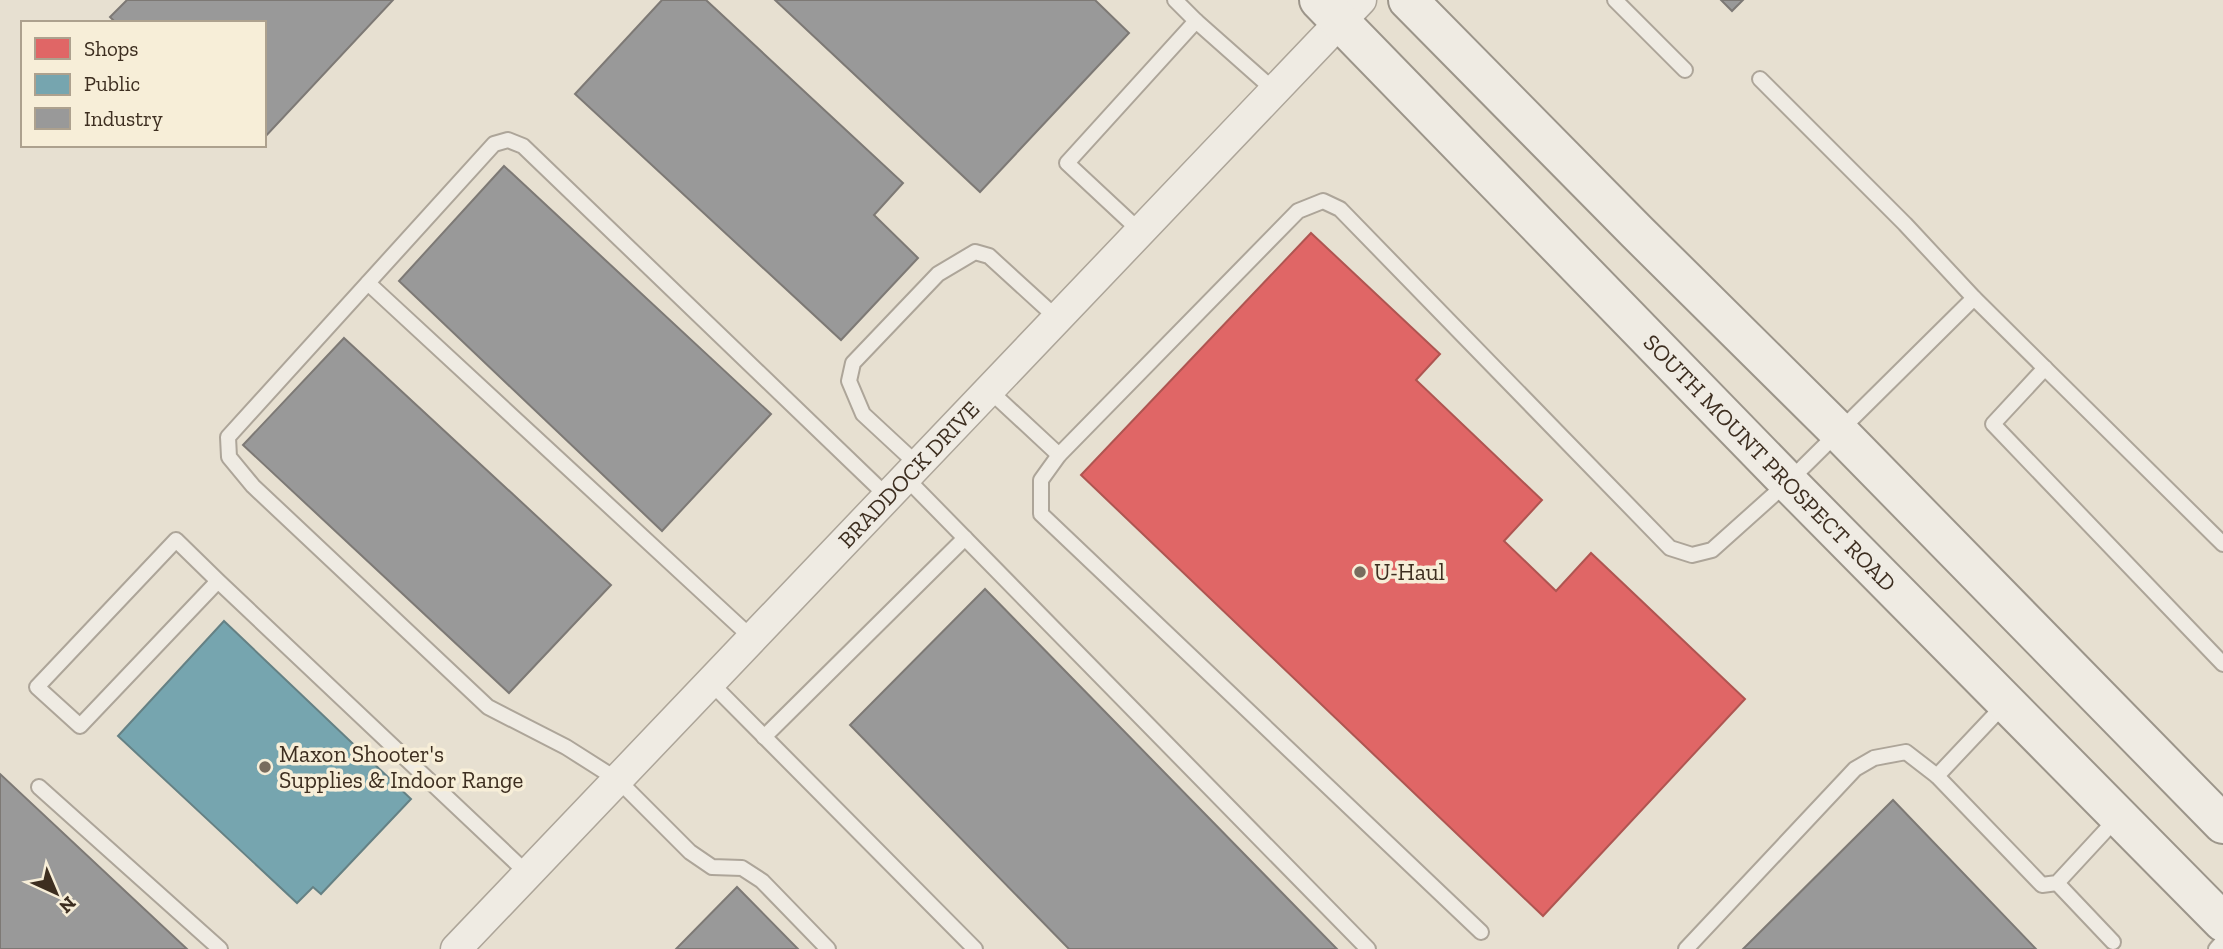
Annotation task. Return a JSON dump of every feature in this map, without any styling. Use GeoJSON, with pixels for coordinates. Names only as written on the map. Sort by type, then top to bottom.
{"type":"FeatureCollection","features":[{"type":"Feature","properties":{"kind":"main road"},"geometry":{"type":"LineString","coordinates":[[1408,0],[1838,431],[2223,824]]}},
{"type":"Feature","properties":{"kind":"main road","name":"SOUTH MOUNT PROSPECT ROAD"},"geometry":{"type":"LineString","coordinates":[[1340,7],[1788,482],[2223,922]]}},
{"type":"Feature","properties":{"kind":"street","name":"BRADDOCK DRIVE"},"geometry":{"type":"LineString","coordinates":[[456,949],[1275,91],[1340,7]]}},
{"type":"Feature","properties":{"kind":"lane"},"geometry":{"type":"LineString","coordinates":[[1175,0],[1275,91]]}},
{"type":"Feature","properties":{"kind":"lane"},"geometry":{"type":"LineString","coordinates":[[1615,0],[1685,70]]}},
{"type":"Feature","properties":{"kind":"lane"},"geometry":{"type":"LineString","coordinates":[[1141,232],[1067,163],[1196,21]]}},
{"type":"Feature","properties":{"kind":"lane"},"geometry":{"type":"LineString","coordinates":[[1760,79],[1905,224],[1974,298],[2223,544]]}},
{"type":"Feature","properties":{"kind":"lane"},"geometry":{"type":"LineString","coordinates":[[828,949],[762,881],[741,868],[712,867],[690,852],[618,780],[566,747],[488,707],[253,486],[229,457],[228,437],[494,144],[508,140],[523,146],[830,442],[904,480]]}},
{"type":"Feature","properties":{"kind":"lane"},"geometry":{"type":"LineString","coordinates":[[1480,932],[1041,513],[1041,480],[1059,455],[1298,211],[1323,201],[1340,209],[1670,548],[1692,555],[1712,550],[1788,482],[1974,298]]}},
{"type":"Feature","properties":{"kind":"lane"},"geometry":{"type":"LineString","coordinates":[[1058,319],[989,256],[975,252],[938,274],[853,363],[849,381],[863,414],[904,480],[965,538],[1368,949]]}},
{"type":"Feature","properties":{"kind":"lane"},"geometry":{"type":"LineString","coordinates":[[368,283],[752,638]]}},
{"type":"Feature","properties":{"kind":"lane"},"geometry":{"type":"LineString","coordinates":[[2045,368],[1993,424],[2223,664]]}},
{"type":"Feature","properties":{"kind":"lane"},"geometry":{"type":"LineString","coordinates":[[989,390],[1059,455]]}},
{"type":"Feature","properties":{"kind":"lane"},"geometry":{"type":"LineString","coordinates":[[764,737],[965,538]]}},
{"type":"Feature","properties":{"kind":"lane"},"geometry":{"type":"LineString","coordinates":[[218,581],[80,726],[37,687],[176,540],[528,874]]}},
{"type":"Feature","properties":{"kind":"lane"},"geometry":{"type":"LineString","coordinates":[[710,682],[975,949]]}},
{"type":"Feature","properties":{"kind":"lane"},"geometry":{"type":"LineString","coordinates":[[1937,776],[2007,702]]}},
{"type":"Feature","properties":{"kind":"lane"},"geometry":{"type":"LineString","coordinates":[[1686,949],[1855,769],[1874,758],[1906,752],[1937,776],[2042,885],[2057,883],[2119,816]]}},
{"type":"Feature","properties":{"kind":"lane"},"geometry":{"type":"LineString","coordinates":[[39,787],[220,949]]}},
{"type":"Feature","properties":{"kind":"lane"},"geometry":{"type":"LineString","coordinates":[[2057,883],[2113,942]]}},
{"type":"Feature","properties":{"kind":"lane"},"geometry":{"type":"LineString","coordinates":[[2216,949],[2223,942]]}},
{"type":"Feature","properties":{"kind":"building: Shops","name":"U-Haul"},"geometry":{"type":"Polygon","coordinates":[[[1311,233],[1440,354],[1416,380],[1542,500],[1504,541],[1556,591],[1591,553],[1745,699],[1543,916],[1081,475],[1311,233]]]}},
{"type":"Feature","properties":{"kind":"building: Public","name":"Maxon Shooter's Supplies & Indoor Range"},"geometry":{"type":"Polygon","coordinates":[[[224,621],[411,799],[321,894],[313,887],[297,903],[118,736],[224,621]]]}},
{"type":"Feature","properties":{"kind":"building: Industry"},"geometry":{"type":"Polygon","coordinates":[[[127,0],[393,0],[266,136],[266,21],[114,21],[110,17],[127,0]]]}},
{"type":"Feature","properties":{"kind":"building: Industry"},"geometry":{"type":"Polygon","coordinates":[[[662,0],[706,0],[903,183],[874,215],[918,258],[841,340],[575,94],[662,0]]]}},
{"type":"Feature","properties":{"kind":"building: Industry"},"geometry":{"type":"Polygon","coordinates":[[[775,0],[1095,0],[1129,33],[980,192],[775,0]]]}},
{"type":"Feature","properties":{"kind":"building: Industry"},"geometry":{"type":"Polygon","coordinates":[[[1721,0],[1743,0],[1732,11],[1721,0]]]}},
{"type":"Feature","properties":{"kind":"building: Industry"},"geometry":{"type":"Polygon","coordinates":[[[504,166],[771,414],[662,531],[399,281],[504,166]]]}},
{"type":"Feature","properties":{"kind":"building: Industry"},"geometry":{"type":"Polygon","coordinates":[[[344,338],[611,585],[509,693],[243,445],[344,338]]]}},
{"type":"Feature","properties":{"kind":"building: Industry"},"geometry":{"type":"Polygon","coordinates":[[[985,589],[1337,949],[1069,949],[850,725],[985,589]]]}},
{"type":"Feature","properties":{"kind":"building: Industry"},"geometry":{"type":"Polygon","coordinates":[[[0,774],[187,949],[0,949],[0,774]]]}},
{"type":"Feature","properties":{"kind":"building: Industry"},"geometry":{"type":"Polygon","coordinates":[[[1893,800],[2036,949],[1743,949],[1893,800]]]}},
{"type":"Feature","properties":{"kind":"building: Industry"},"geometry":{"type":"Polygon","coordinates":[[[737,887],[798,949],[676,949],[737,887]]]}},
{"type":"Feature","properties":{"kind":"place","name":"U-Haul"},"geometry":{"type":"Point","coordinates":[1360,572]}},
{"type":"Feature","properties":{"kind":"place","name":"Maxon Shooter's Supplies & Indoor Range"},"geometry":{"type":"Point","coordinates":[265,767]}}]}
